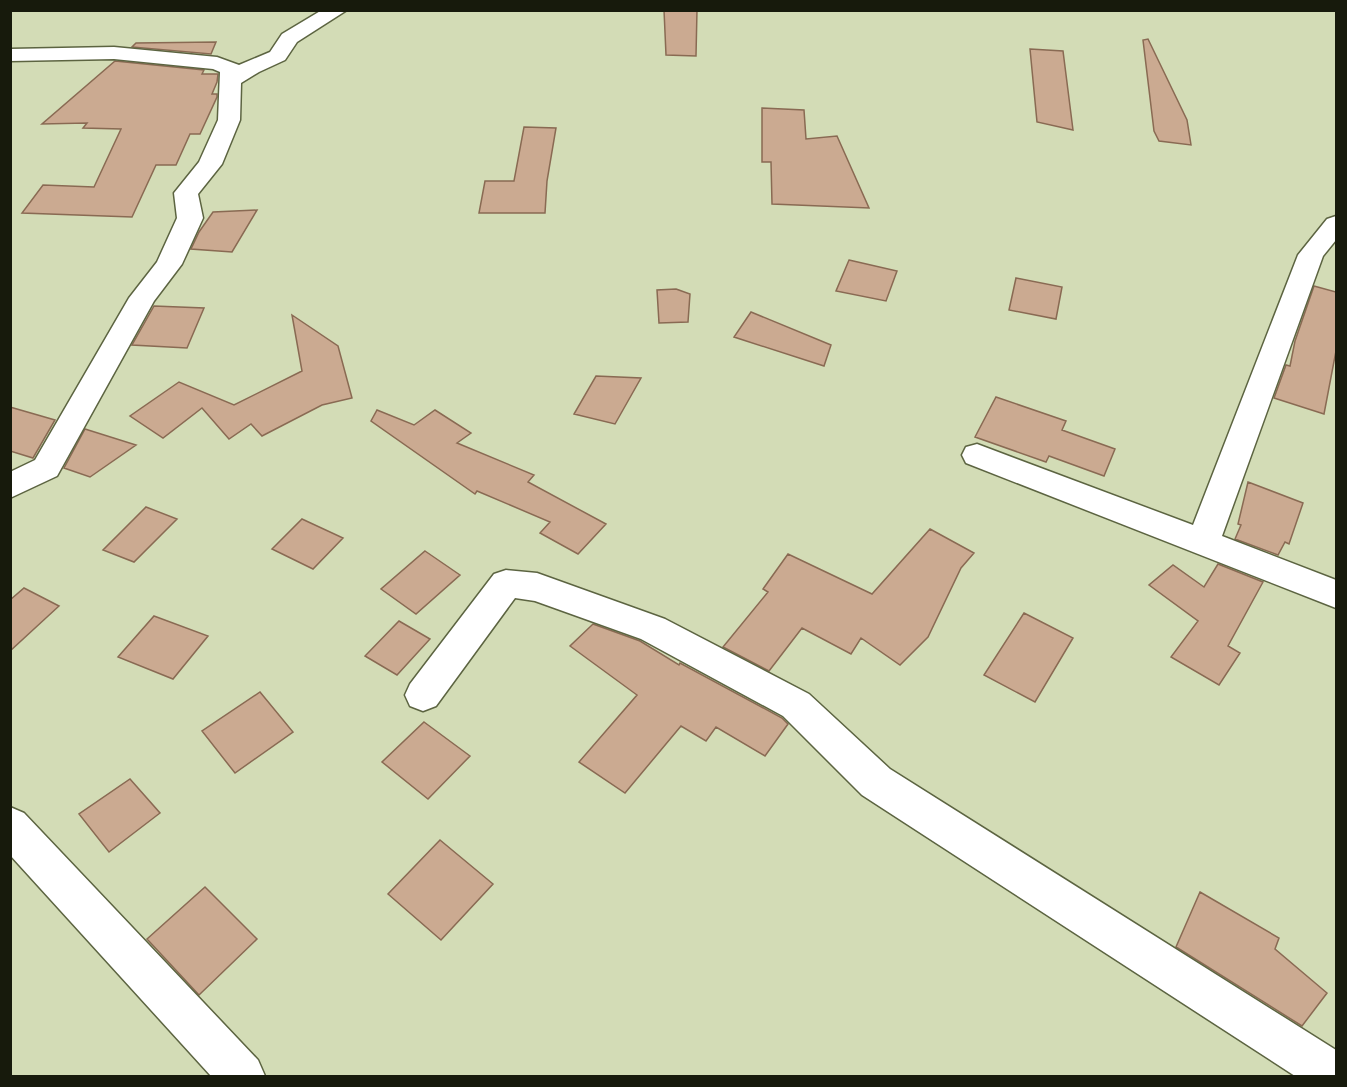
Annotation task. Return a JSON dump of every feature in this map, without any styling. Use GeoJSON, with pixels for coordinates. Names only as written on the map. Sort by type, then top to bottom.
{"type":"FeatureCollection","features":[{"type":"Feature","properties":{"kind":"street"},"geometry":{"type":"LineString","coordinates":[[231,80],[251,67],[278,56],[289,38],[337,10]]}},
{"type":"Feature","properties":{"kind":"street"},"geometry":{"type":"LineString","coordinates":[[10,55],[114,53],[217,63],[231,69],[229,120],[210,164],[186,193],[190,218],[169,264],[142,298],[46,468],[10,486]]}},
{"type":"Feature","properties":{"kind":"street"},"geometry":{"type":"LineString","coordinates":[[1203,542],[1311,255],[1336,224]]}},
{"type":"Feature","properties":{"kind":"street"},"geometry":{"type":"LineString","coordinates":[[977,455],[1336,594]]}},
{"type":"Feature","properties":{"kind":"street"},"geometry":{"type":"LineString","coordinates":[[423,695],[507,584],[537,587],[653,629],[796,705],[876,782],[1336,1077]]}},
{"type":"Feature","properties":{"kind":"street"},"geometry":{"type":"LineString","coordinates":[[10,826],[242,1077]]}},
{"type":"Feature","properties":{"kind":"building"},"geometry":{"type":"Polygon","coordinates":[[[664,10],[697,10],[696,56],[666,55],[664,10]]]}},
{"type":"Feature","properties":{"kind":"building"},"geometry":{"type":"Polygon","coordinates":[[[1148,39],[1187,120],[1191,145],[1159,141],[1154,131],[1143,40],[1148,39]]]}},
{"type":"Feature","properties":{"kind":"building"},"geometry":{"type":"Polygon","coordinates":[[[216,42],[211,54],[132,47],[136,43],[216,42]]]}},
{"type":"Feature","properties":{"kind":"building"},"geometry":{"type":"Polygon","coordinates":[[[1030,49],[1063,51],[1073,130],[1037,122],[1030,49]]]}},
{"type":"Feature","properties":{"kind":"building"},"geometry":{"type":"Polygon","coordinates":[[[115,61],[204,70],[202,74],[218,74],[212,94],[217,94],[217,97],[200,134],[190,134],[176,165],[156,165],[132,217],[22,213],[43,185],[94,187],[121,129],[83,128],[87,123],[42,124],[115,61]]]}},
{"type":"Feature","properties":{"kind":"building"},"geometry":{"type":"Polygon","coordinates":[[[762,108],[804,110],[806,139],[837,136],[869,208],[772,204],[771,162],[762,162],[762,108]]]}},
{"type":"Feature","properties":{"kind":"building"},"geometry":{"type":"Polygon","coordinates":[[[524,127],[556,128],[547,181],[545,213],[479,213],[485,181],[514,181],[524,127]]]}},
{"type":"Feature","properties":{"kind":"building"},"geometry":{"type":"Polygon","coordinates":[[[257,210],[232,252],[191,249],[199,232],[213,212],[257,210]]]}},
{"type":"Feature","properties":{"kind":"building"},"geometry":{"type":"Polygon","coordinates":[[[849,260],[897,271],[886,301],[836,291],[849,260]]]}},
{"type":"Feature","properties":{"kind":"building"},"geometry":{"type":"Polygon","coordinates":[[[1016,278],[1062,287],[1056,319],[1009,310],[1016,278]]]}},
{"type":"Feature","properties":{"kind":"building"},"geometry":{"type":"Polygon","coordinates":[[[1314,286],[1336,292],[1336,351],[1324,414],[1274,398],[1286,365],[1290,366],[1295,341],[1314,286]]]}},
{"type":"Feature","properties":{"kind":"building"},"geometry":{"type":"Polygon","coordinates":[[[676,289],[690,294],[688,322],[659,323],[657,290],[676,289]]]}},
{"type":"Feature","properties":{"kind":"building"},"geometry":{"type":"Polygon","coordinates":[[[154,306],[204,308],[187,348],[132,345],[154,306]]]}},
{"type":"Feature","properties":{"kind":"building"},"geometry":{"type":"Polygon","coordinates":[[[751,312],[831,345],[824,366],[734,337],[751,312]]]}},
{"type":"Feature","properties":{"kind":"building"},"geometry":{"type":"Polygon","coordinates":[[[292,315],[338,346],[352,398],[322,405],[262,436],[251,424],[229,439],[202,408],[163,438],[130,416],[179,382],[234,405],[302,371],[292,315]]]}},
{"type":"Feature","properties":{"kind":"building"},"geometry":{"type":"Polygon","coordinates":[[[596,376],[641,378],[615,424],[574,414],[596,376]]]}},
{"type":"Feature","properties":{"kind":"building"},"geometry":{"type":"Polygon","coordinates":[[[996,397],[1066,421],[1062,430],[1115,449],[1104,476],[1049,456],[1046,462],[975,437],[996,397]]]}},
{"type":"Feature","properties":{"kind":"building"},"geometry":{"type":"Polygon","coordinates":[[[10,407],[55,420],[33,458],[10,451],[10,407]]]}},
{"type":"Feature","properties":{"kind":"building"},"geometry":{"type":"Polygon","coordinates":[[[377,410],[414,425],[435,410],[471,433],[457,443],[534,475],[528,482],[606,524],[578,554],[540,533],[550,522],[477,491],[475,494],[371,421],[377,410]]]}},
{"type":"Feature","properties":{"kind":"building"},"geometry":{"type":"Polygon","coordinates":[[[85,429],[136,445],[90,477],[64,468],[85,429]]]}},
{"type":"Feature","properties":{"kind":"building"},"geometry":{"type":"Polygon","coordinates":[[[1248,482],[1303,503],[1289,544],[1285,542],[1278,555],[1235,539],[1241,525],[1238,524],[1248,482]]]}},
{"type":"Feature","properties":{"kind":"building"},"geometry":{"type":"Polygon","coordinates":[[[146,507],[177,519],[134,562],[103,550],[146,507]]]}},
{"type":"Feature","properties":{"kind":"building"},"geometry":{"type":"Polygon","coordinates":[[[302,519],[343,538],[313,569],[272,549],[302,519]]]}},
{"type":"Feature","properties":{"kind":"building"},"geometry":{"type":"Polygon","coordinates":[[[930,529],[974,553],[961,568],[928,637],[900,665],[861,638],[851,654],[802,628],[769,671],[723,647],[768,592],[763,589],[788,554],[872,594],[930,529]]]}},
{"type":"Feature","properties":{"kind":"building"},"geometry":{"type":"Polygon","coordinates":[[[425,551],[460,575],[416,614],[381,589],[425,551]]]}},
{"type":"Feature","properties":{"kind":"building"},"geometry":{"type":"Polygon","coordinates":[[[1218,564],[1263,582],[1228,646],[1240,653],[1219,685],[1171,657],[1198,621],[1149,585],[1173,565],[1204,587],[1218,564]]]}},
{"type":"Feature","properties":{"kind":"building"},"geometry":{"type":"Polygon","coordinates":[[[24,588],[59,606],[10,651],[10,600],[24,588]]]}},
{"type":"Feature","properties":{"kind":"building"},"geometry":{"type":"Polygon","coordinates":[[[1024,613],[1073,638],[1035,702],[984,675],[1024,613]]]}},
{"type":"Feature","properties":{"kind":"building"},"geometry":{"type":"Polygon","coordinates":[[[154,616],[208,636],[173,679],[118,657],[154,616]]]}},
{"type":"Feature","properties":{"kind":"building"},"geometry":{"type":"Polygon","coordinates":[[[399,621],[430,639],[397,675],[365,656],[399,621]]]}},
{"type":"Feature","properties":{"kind":"building"},"geometry":{"type":"Polygon","coordinates":[[[593,624],[640,641],[679,665],[680,663],[782,718],[788,724],[765,756],[716,727],[706,741],[681,726],[625,793],[579,762],[637,695],[570,646],[593,624]]]}},
{"type":"Feature","properties":{"kind":"building"},"geometry":{"type":"Polygon","coordinates":[[[260,692],[293,732],[235,773],[202,731],[260,692]]]}},
{"type":"Feature","properties":{"kind":"building"},"geometry":{"type":"Polygon","coordinates":[[[424,722],[470,756],[428,799],[382,762],[424,722]]]}},
{"type":"Feature","properties":{"kind":"building"},"geometry":{"type":"Polygon","coordinates":[[[130,779],[160,813],[109,852],[79,814],[130,779]]]}},
{"type":"Feature","properties":{"kind":"building"},"geometry":{"type":"Polygon","coordinates":[[[440,840],[493,884],[441,940],[388,894],[440,840]]]}},
{"type":"Feature","properties":{"kind":"building"},"geometry":{"type":"Polygon","coordinates":[[[205,887],[257,939],[199,995],[147,939],[205,887]]]}},
{"type":"Feature","properties":{"kind":"building"},"geometry":{"type":"Polygon","coordinates":[[[1200,892],[1279,938],[1275,949],[1327,993],[1302,1026],[1176,947],[1200,892]]]}}]}
